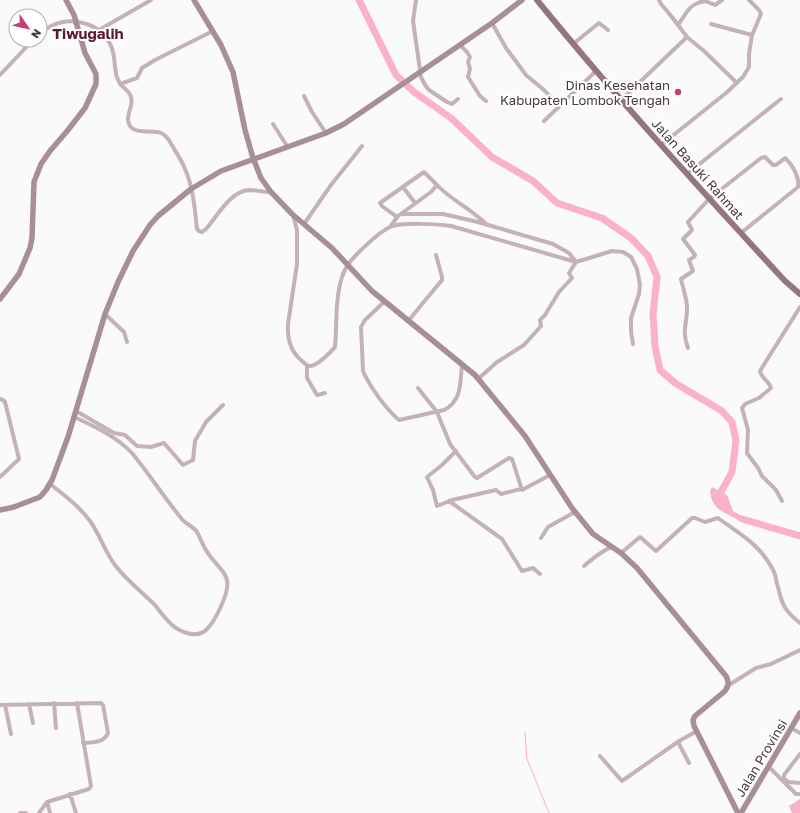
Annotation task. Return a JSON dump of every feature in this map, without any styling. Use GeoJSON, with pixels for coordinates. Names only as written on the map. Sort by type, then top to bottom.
{"type":"FeatureCollection","features":[{"type":"Feature","properties":{"kind":"main road","name":"Jalan Basuki Rahmat"},"geometry":{"type":"LineString","coordinates":[[537,0],[621,100],[709,199],[785,281],[800,294]]}},
{"type":"Feature","properties":{"kind":"street"},"geometry":{"type":"LineString","coordinates":[[0,300],[19,274],[30,248],[32,238],[34,182],[41,164],[85,108],[96,84],[96,74],[86,53],[72,10],[66,0]]}},
{"type":"Feature","properties":{"kind":"street"},"geometry":{"type":"LineString","coordinates":[[99,30],[151,0]]}},
{"type":"Feature","properties":{"kind":"street"},"geometry":{"type":"LineString","coordinates":[[194,0],[213,31],[233,72],[245,130],[253,158],[261,178],[270,192],[293,215],[332,248],[384,302],[409,320],[478,379],[525,436],[575,512],[593,534],[621,553],[637,568],[726,676],[728,685],[725,691],[693,718],[693,723],[740,813]]}},
{"type":"Feature","properties":{"kind":"street"},"geometry":{"type":"LineString","coordinates":[[416,0],[413,21],[420,72],[425,85],[432,93],[450,104],[458,99]]}},
{"type":"Feature","properties":{"kind":"street"},"geometry":{"type":"LineString","coordinates":[[0,510],[14,507],[40,497],[50,484],[68,437],[105,314],[133,251],[143,234],[158,216],[191,189],[221,171],[253,158],[326,133],[344,124],[492,23],[522,0]]}},
{"type":"Feature","properties":{"kind":"street"},"geometry":{"type":"LineString","coordinates":[[659,0],[687,38],[737,83]]}},
{"type":"Feature","properties":{"kind":"street"},"geometry":{"type":"LineString","coordinates":[[678,25],[686,11],[694,4],[705,1],[715,5],[722,0]]}},
{"type":"Feature","properties":{"kind":"street"},"geometry":{"type":"LineString","coordinates":[[661,145],[737,83],[749,67],[749,54],[752,35],[761,14],[749,0]]}},
{"type":"Feature","properties":{"kind":"street"},"geometry":{"type":"LineString","coordinates":[[48,28],[52,25],[71,21],[86,24],[99,30],[107,38],[112,46],[116,73],[120,84],[130,93],[132,104],[128,121],[137,131],[151,131],[165,135],[185,168],[191,189],[197,229],[201,232],[206,229],[231,198],[237,194],[249,190],[270,192]]}},
{"type":"Feature","properties":{"kind":"street"},"geometry":{"type":"LineString","coordinates":[[492,23],[506,48],[526,75],[544,90],[559,106]]}},
{"type":"Feature","properties":{"kind":"street"},"geometry":{"type":"LineString","coordinates":[[573,44],[599,23],[608,30]]}},
{"type":"Feature","properties":{"kind":"street"},"geometry":{"type":"LineString","coordinates":[[711,24],[752,35]]}},
{"type":"Feature","properties":{"kind":"street"},"geometry":{"type":"LineString","coordinates":[[120,84],[136,78],[142,68],[150,63],[213,31]]}},
{"type":"Feature","properties":{"kind":"street"},"geometry":{"type":"LineString","coordinates":[[621,100],[687,38]]}},
{"type":"Feature","properties":{"kind":"street"},"geometry":{"type":"LineString","coordinates":[[460,45],[467,52],[470,58],[468,63],[470,69],[468,78],[480,96],[486,101]]}},
{"type":"Feature","properties":{"kind":"street"},"geometry":{"type":"LineString","coordinates":[[0,75],[25,48]]}},
{"type":"Feature","properties":{"kind":"street"},"geometry":{"type":"LineString","coordinates":[[544,121],[596,71]]}},
{"type":"Feature","properties":{"kind":"street"},"geometry":{"type":"LineString","coordinates":[[304,96],[312,112],[326,133]]}},
{"type":"Feature","properties":{"kind":"street"},"geometry":{"type":"LineString","coordinates":[[687,174],[781,99]]}},
{"type":"Feature","properties":{"kind":"street"},"geometry":{"type":"LineString","coordinates":[[273,124],[287,146]]}},
{"type":"Feature","properties":{"kind":"street"},"geometry":{"type":"LineString","coordinates":[[304,224],[331,185],[362,146]]}},
{"type":"Feature","properties":{"kind":"street"},"geometry":{"type":"LineString","coordinates":[[688,348],[684,335],[687,310],[681,279],[693,271],[689,259],[695,256],[683,239],[692,229],[688,222],[709,199],[761,158],[765,157],[773,165],[779,163],[784,158],[787,159],[794,168],[799,184],[798,188],[741,233]]}},
{"type":"Feature","properties":{"kind":"street"},"geometry":{"type":"LineString","coordinates":[[486,224],[475,213],[447,195],[424,172],[380,203],[382,206],[399,215],[443,214],[486,224],[553,244],[569,253],[576,262]]}},
{"type":"Feature","properties":{"kind":"street"},"geometry":{"type":"LineString","coordinates":[[293,215],[297,230],[297,264],[291,300],[288,332],[292,350],[307,365],[313,366],[335,347],[340,289],[342,277],[347,265],[371,241],[390,227],[399,215],[431,192],[436,185]]}},
{"type":"Feature","properties":{"kind":"street"},"geometry":{"type":"LineString","coordinates":[[403,187],[415,203]]}},
{"type":"Feature","properties":{"kind":"street"},"geometry":{"type":"LineString","coordinates":[[390,227],[398,225],[450,226],[576,262],[612,251],[623,252],[631,257],[637,269],[640,284],[639,294],[632,318],[631,332],[633,344]]}},
{"type":"Feature","properties":{"kind":"street"},"geometry":{"type":"LineString","coordinates":[[409,320],[442,280],[436,255]]}},
{"type":"Feature","properties":{"kind":"street"},"geometry":{"type":"LineString","coordinates":[[478,379],[497,362],[524,345],[542,326],[540,320],[545,315],[559,292],[572,278],[569,273],[576,262]]}},
{"type":"Feature","properties":{"kind":"street"},"geometry":{"type":"LineString","coordinates":[[384,302],[365,320],[361,327],[363,371],[366,378],[392,414],[399,420],[436,412],[451,407],[457,397],[462,365]]}},
{"type":"Feature","properties":{"kind":"street"},"geometry":{"type":"LineString","coordinates":[[782,501],[776,490],[762,476],[748,457],[746,449],[748,430],[742,408],[745,404],[758,398],[771,388],[770,384],[760,371],[800,307]]}},
{"type":"Feature","properties":{"kind":"street"},"geometry":{"type":"LineString","coordinates":[[105,314],[124,332],[127,342]]}},
{"type":"Feature","properties":{"kind":"street"},"geometry":{"type":"LineString","coordinates":[[307,365],[307,378],[317,395],[325,393]]}},
{"type":"Feature","properties":{"kind":"street"},"geometry":{"type":"LineString","coordinates":[[418,388],[436,412],[450,444],[476,478],[507,458],[511,458],[521,490]]}},
{"type":"Feature","properties":{"kind":"street"},"geometry":{"type":"LineString","coordinates":[[0,399],[5,402],[19,459],[0,477]]}},
{"type":"Feature","properties":{"kind":"street"},"geometry":{"type":"LineString","coordinates":[[75,414],[114,433],[125,435],[137,446],[151,447],[164,443],[184,465],[193,460],[195,441],[206,422],[223,405]]}},
{"type":"Feature","properties":{"kind":"street"},"geometry":{"type":"LineString","coordinates":[[50,484],[68,498],[84,514],[118,569],[154,605],[168,622],[178,629],[191,634],[200,634],[208,628],[215,619],[227,589],[227,580],[223,572],[209,554],[197,532],[181,518],[126,446],[75,414]]}},
{"type":"Feature","properties":{"kind":"street"},"geometry":{"type":"LineString","coordinates":[[456,452],[426,477],[433,490],[438,506],[449,501],[496,490],[501,494],[524,490],[550,475]]}},
{"type":"Feature","properties":{"kind":"street"},"geometry":{"type":"LineString","coordinates":[[449,501],[502,539],[522,571],[533,568],[540,574]]}},
{"type":"Feature","properties":{"kind":"street"},"geometry":{"type":"LineString","coordinates":[[541,538],[548,527],[575,512]]}},
{"type":"Feature","properties":{"kind":"street"},"geometry":{"type":"LineString","coordinates":[[621,553],[639,537],[641,537],[656,551],[692,518],[703,522],[718,518],[762,551],[775,573],[781,599],[787,611],[800,623]]}},
{"type":"Feature","properties":{"kind":"street"},"geometry":{"type":"LineString","coordinates":[[584,566],[605,550],[612,547]]}},
{"type":"Feature","properties":{"kind":"street"},"geometry":{"type":"LineString","coordinates":[[728,685],[756,668],[771,664],[800,650]]}},
{"type":"Feature","properties":{"kind":"street"},"geometry":{"type":"LineString","coordinates":[[0,705],[98,702],[102,704],[108,733],[106,738],[102,740],[83,743]]}},
{"type":"Feature","properties":{"kind":"street"},"geometry":{"type":"LineString","coordinates":[[54,703],[56,728]]}},
{"type":"Feature","properties":{"kind":"street"},"geometry":{"type":"LineString","coordinates":[[39,813],[47,802],[89,789],[91,786],[77,703]]}},
{"type":"Feature","properties":{"kind":"street"},"geometry":{"type":"LineString","coordinates":[[29,704],[33,723]]}},
{"type":"Feature","properties":{"kind":"street"},"geometry":{"type":"LineString","coordinates":[[5,705],[11,734]]}},
{"type":"Feature","properties":{"kind":"street","name":"Jalan Provinsi"},"geometry":{"type":"LineString","coordinates":[[740,813],[800,713]]}},
{"type":"Feature","properties":{"kind":"street"},"geometry":{"type":"LineString","coordinates":[[791,728],[800,733]]}},
{"type":"Feature","properties":{"kind":"street"},"geometry":{"type":"LineString","coordinates":[[600,756],[622,781],[679,741],[697,731]]}},
{"type":"Feature","properties":{"kind":"street"},"geometry":{"type":"LineString","coordinates":[[679,741],[679,744],[689,763]]}},
{"type":"Feature","properties":{"kind":"street"},"geometry":{"type":"LineString","coordinates":[[800,754],[784,775],[784,778],[788,782],[800,783]]}},
{"type":"Feature","properties":{"kind":"street"},"geometry":{"type":"LineString","coordinates":[[768,766],[796,794],[800,794]]}},
{"type":"Feature","properties":{"kind":"street"},"geometry":{"type":"LineString","coordinates":[[70,794],[76,813]]}},
{"type":"Feature","properties":{"kind":"street"},"geometry":{"type":"LineString","coordinates":[[47,802],[50,813]]}},
{"type":"Feature","properties":{"kind":"street"},"geometry":{"type":"LineString","coordinates":[[20,813],[26,813]]}},
{"type":"Feature","properties":{"kind":"shaded area"},"geometry":{"type":"Polygon","coordinates":[[[712,487],[727,495],[733,511],[744,517],[740,521],[716,507],[711,498],[710,491],[712,487]]]}},
{"type":"Feature","properties":{"kind":"shaded area"},"geometry":{"type":"Polygon","coordinates":[[[800,799],[800,813],[792,813],[789,806],[800,799]]]}},
{"type":"Feature","properties":{"kind":"waterway"},"geometry":{"type":"LineString","coordinates":[[359,0],[396,75],[414,92],[451,118],[492,157],[533,181],[557,203],[602,218],[631,238],[648,256],[657,277],[653,314],[655,346],[660,370],[675,383],[722,411],[732,422],[736,441],[732,472],[721,492]]}},
{"type":"Feature","properties":{"kind":"waterway"},"geometry":{"type":"LineString","coordinates":[[742,519],[800,536]]}},
{"type":"Feature","properties":{"kind":"waterway"},"geometry":{"type":"LineString","coordinates":[[525,732],[527,759],[549,813]]}},
{"type":"Feature","properties":{"kind":"place","name":"Dinas Kesehatan Kabupaten Lombok Tengah"},"geometry":{"type":"Point","coordinates":[678,92]}},
{"type":"Feature","properties":{"kind":"district","name":"Tiwugalih"},"geometry":{"type":"Point","coordinates":[88,33]}}]}
